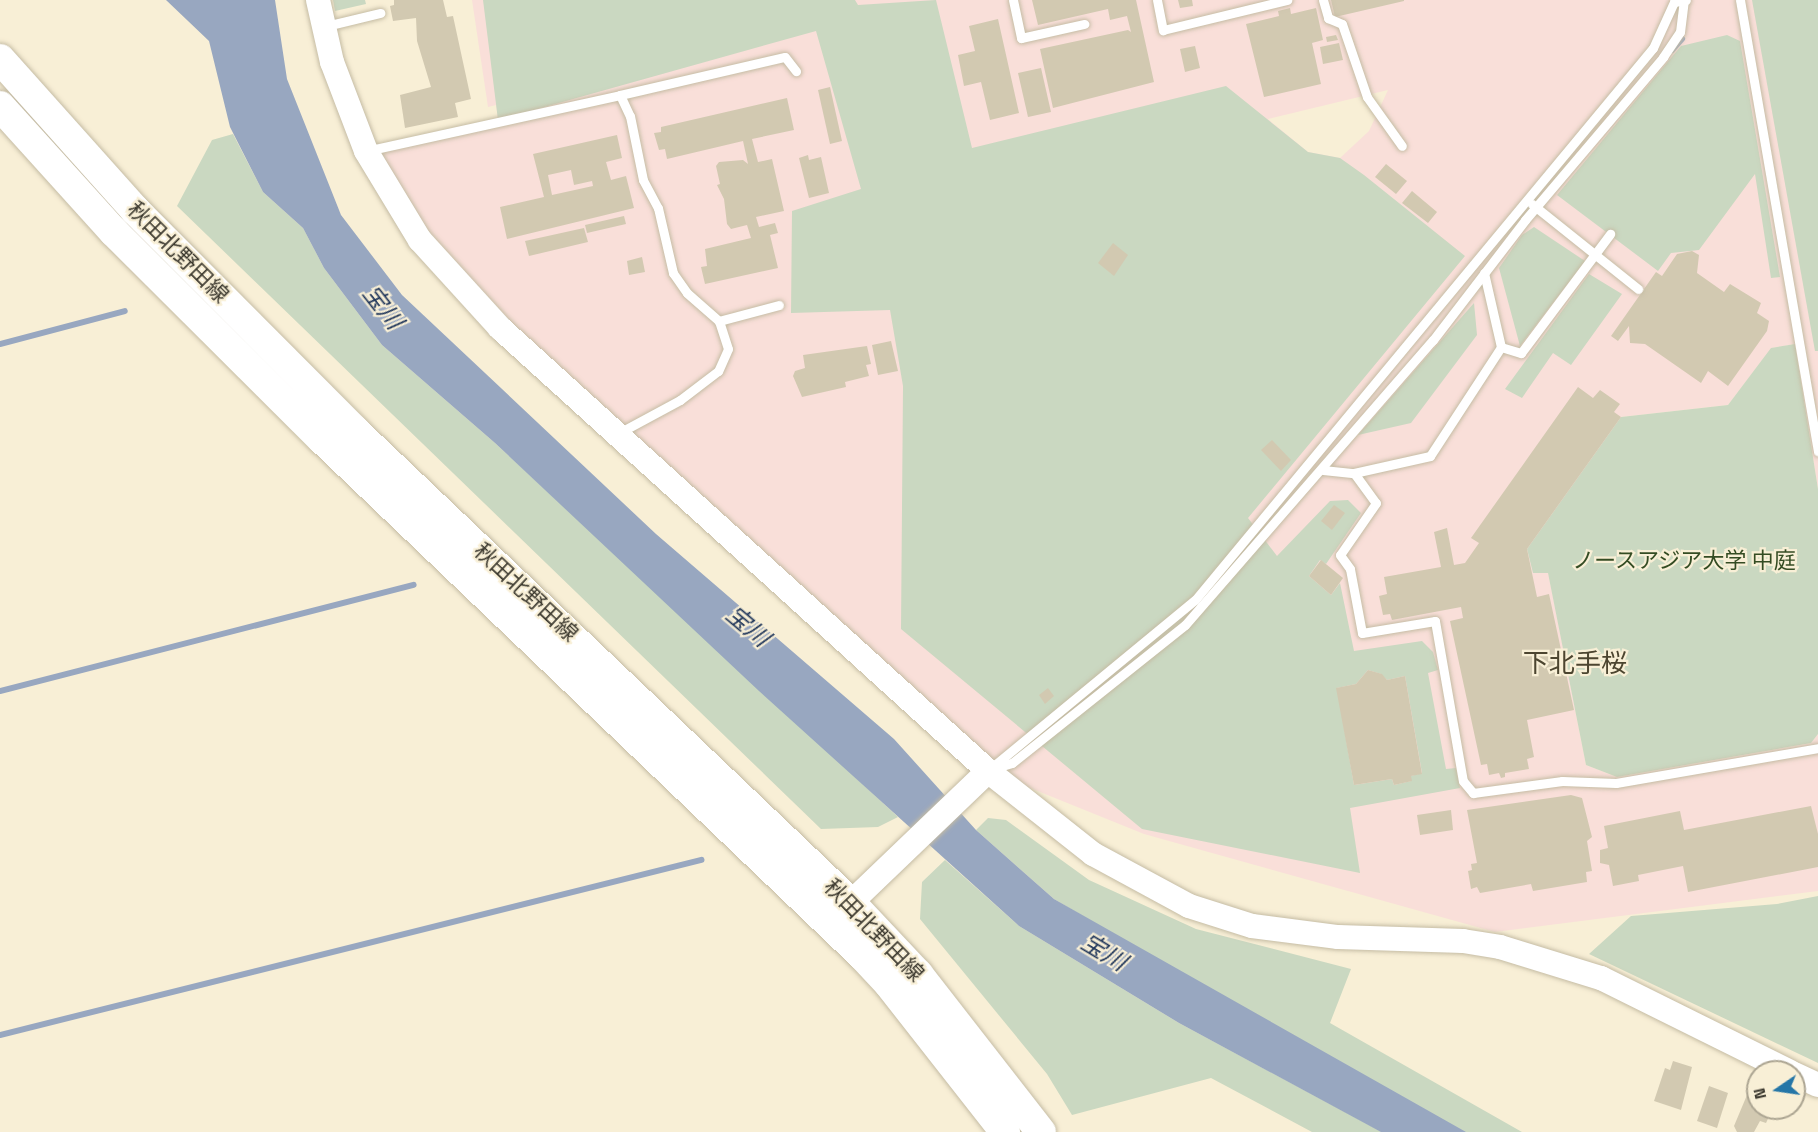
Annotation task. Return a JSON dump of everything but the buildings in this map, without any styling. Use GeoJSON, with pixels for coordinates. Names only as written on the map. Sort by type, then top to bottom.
{"type":"FeatureCollection","features":[{"type":"Feature","properties":{"kind":"main road","name":"秋田北野田線"},"geometry":{"type":"LineString","coordinates":[[0,59],[135,210],[840,913],[890,984],[1005,1132]]}},
{"type":"Feature","properties":{"kind":"main road","name":"秋田北野田線"},"geometry":{"type":"LineString","coordinates":[[0,106],[114,232],[322,439],[840,913],[918,974],[1041,1132]]}},
{"type":"Feature","properties":{"kind":"street"},"geometry":{"type":"LineString","coordinates":[[318,0],[332,62],[366,151],[420,240],[500,328],[988,771],[1093,854],[1189,906],[1252,927],[1286,933],[1463,941],[1500,947],[1601,978],[1766,1060]]}},
{"type":"Feature","properties":{"kind":"street"},"geometry":{"type":"LineString","coordinates":[[840,913],[988,771]]}},
{"type":"Feature","properties":{"kind":"lane"},"geometry":{"type":"LineString","coordinates":[[1013,0],[1021,38],[1084,24]]}},
{"type":"Feature","properties":{"kind":"lane"},"geometry":{"type":"LineString","coordinates":[[1157,0],[1163,30],[1287,0]]}},
{"type":"Feature","properties":{"kind":"lane"},"geometry":{"type":"LineString","coordinates":[[1323,0],[1328,18],[1342,24],[1367,97],[1402,146]]}},
{"type":"Feature","properties":{"kind":"lane"},"geometry":{"type":"LineString","coordinates":[[988,771],[1195,600],[1653,48],[1681,0]]}},
{"type":"Feature","properties":{"kind":"lane"},"geometry":{"type":"LineString","coordinates":[[988,771],[1012,764],[1185,625],[1323,470],[1536,207],[1663,57],[1680,32],[1681,0]]}},
{"type":"Feature","properties":{"kind":"lane"},"geometry":{"type":"LineString","coordinates":[[1740,0],[1818,448]]}},
{"type":"Feature","properties":{"kind":"lane"},"geometry":{"type":"LineString","coordinates":[[324,27],[380,13]]}},
{"type":"Feature","properties":{"kind":"lane"},"geometry":{"type":"LineString","coordinates":[[366,151],[785,57],[796,71]]}},
{"type":"Feature","properties":{"kind":"lane"},"geometry":{"type":"LineString","coordinates":[[617,434],[680,400],[718,371],[728,349],[719,321],[687,293],[673,273],[658,208],[643,180],[630,116],[620,95]]}},
{"type":"Feature","properties":{"kind":"lane"},"geometry":{"type":"LineString","coordinates":[[1527,200],[1638,289]]}},
{"type":"Feature","properties":{"kind":"lane"},"geometry":{"type":"LineString","coordinates":[[1501,347],[1521,353],[1610,234]]}},
{"type":"Feature","properties":{"kind":"lane"},"geometry":{"type":"LineString","coordinates":[[1323,470],[1354,473],[1430,456],[1501,347],[1484,273]]}},
{"type":"Feature","properties":{"kind":"lane"},"geometry":{"type":"LineString","coordinates":[[719,321],[779,305]]}},
{"type":"Feature","properties":{"kind":"lane"},"geometry":{"type":"LineString","coordinates":[[1354,473],[1376,503],[1340,555],[1350,569],[1362,633],[1435,621],[1463,781],[1473,793],[1562,781],[1616,783],[1818,748]]}},
{"type":"Feature","properties":{"kind":"shaded area"},"geometry":{"type":"Polygon","coordinates":[[[472,0],[1818,0],[1818,489],[1795,344],[1772,348],[1728,405],[1621,417],[1548,572],[1586,765],[1617,777],[1811,743],[1818,734],[1818,891],[1495,932],[1144,834],[988,771],[500,328],[366,151],[498,120],[496,105],[488,107],[472,0]],[[1388,90],[1268,119],[1308,152],[1340,158],[1369,131],[1388,90]]]}},
{"type":"Feature","properties":{"kind":"green space"},"geometry":{"type":"Polygon","coordinates":[[[333,0],[365,0],[366,4],[335,11],[333,0]]]}},
{"type":"Feature","properties":{"kind":"green space"},"geometry":{"type":"Polygon","coordinates":[[[483,0],[855,0],[858,5],[936,0],[972,148],[1226,86],[1308,152],[1340,158],[1465,256],[1248,518],[1277,556],[1330,501],[1348,500],[1361,513],[1326,564],[1320,560],[1309,576],[1331,595],[1340,583],[1354,651],[1422,641],[1433,652],[1438,670],[1428,673],[1446,769],[1456,768],[1460,788],[1350,808],[1360,873],[1142,829],[901,629],[903,386],[890,310],[791,313],[792,211],[861,189],[816,31],[498,120],[483,0]],[[1368,670],[1356,684],[1337,688],[1354,785],[1392,779],[1394,785],[1411,781],[1411,776],[1422,773],[1405,676],[1387,680],[1381,674],[1368,670]]]}},
{"type":"Feature","properties":{"kind":"green space"},"geometry":{"type":"Polygon","coordinates":[[[1752,0],[1818,0],[1818,351],[1815,351],[1752,0]]]}},
{"type":"Feature","properties":{"kind":"green space"},"geometry":{"type":"Polygon","coordinates":[[[1727,35],[1740,41],[1780,277],[1771,278],[1755,174],[1699,250],[1671,253],[1658,271],[1557,195],[1681,46],[1727,35]]]}},
{"type":"Feature","properties":{"kind":"green space"},"geometry":{"type":"Polygon","coordinates":[[[233,134],[263,192],[303,228],[324,268],[382,345],[495,443],[898,817],[878,827],[821,829],[177,206],[212,140],[233,134]]]}},
{"type":"Feature","properties":{"kind":"green space"},"geometry":{"type":"Polygon","coordinates":[[[1534,227],[1585,261],[1520,346],[1499,268],[1522,235],[1534,227]]]}},
{"type":"Feature","properties":{"kind":"green space"},"geometry":{"type":"Polygon","coordinates":[[[1589,274],[1622,294],[1571,365],[1553,353],[1522,398],[1505,389],[1589,274]]]}},
{"type":"Feature","properties":{"kind":"green space"},"geometry":{"type":"Polygon","coordinates":[[[1474,303],[1477,335],[1411,423],[1358,435],[1474,303]]]}},
{"type":"Feature","properties":{"kind":"green space","name":"ノースアジア大学 中庭"},"geometry":{"type":"Polygon","coordinates":[[[1795,344],[1818,489],[1818,734],[1811,743],[1617,777],[1586,765],[1548,573],[1533,573],[1527,549],[1621,417],[1728,405],[1771,348],[1795,344]]]}},
{"type":"Feature","properties":{"kind":"green space"},"geometry":{"type":"Polygon","coordinates":[[[988,818],[1006,820],[1089,880],[1196,929],[1351,969],[1330,1023],[1522,1132],[1461,1132],[1166,965],[1054,899],[976,830],[988,818]]]}},
{"type":"Feature","properties":{"kind":"green space"},"geometry":{"type":"Polygon","coordinates":[[[945,860],[1019,926],[1179,1023],[1382,1132],[1312,1132],[1211,1078],[1072,1115],[1047,1074],[920,919],[922,882],[945,860]]]}},
{"type":"Feature","properties":{"kind":"green space"},"geometry":{"type":"Polygon","coordinates":[[[1818,896],[1818,1063],[1589,954],[1631,916],[1777,904],[1818,896]]]}},
{"type":"Feature","properties":{"kind":"water","name":"宝川"},"geometry":{"type":"Polygon","coordinates":[[[166,0],[275,0],[287,79],[341,215],[402,295],[656,534],[894,739],[976,830],[1054,899],[1466,1132],[1381,1132],[1179,1023],[1019,926],[759,691],[495,443],[382,345],[324,268],[303,228],[263,192],[230,127],[209,41],[166,0]]]}},
{"type":"Feature","properties":{"kind":"waterway"},"geometry":{"type":"LineString","coordinates":[[1672,50],[1682,39]]}},
{"type":"Feature","properties":{"kind":"waterway"},"geometry":{"type":"LineString","coordinates":[[0,344],[125,311]]}},
{"type":"Feature","properties":{"kind":"waterway"},"geometry":{"type":"LineString","coordinates":[[0,691],[414,585]]}},
{"type":"Feature","properties":{"kind":"waterway"},"geometry":{"type":"LineString","coordinates":[[0,1035],[701,860]]}},
{"type":"Feature","properties":{"kind":"district","name":"下北手桜"},"geometry":{"type":"Point","coordinates":[1575,664]}}]}
